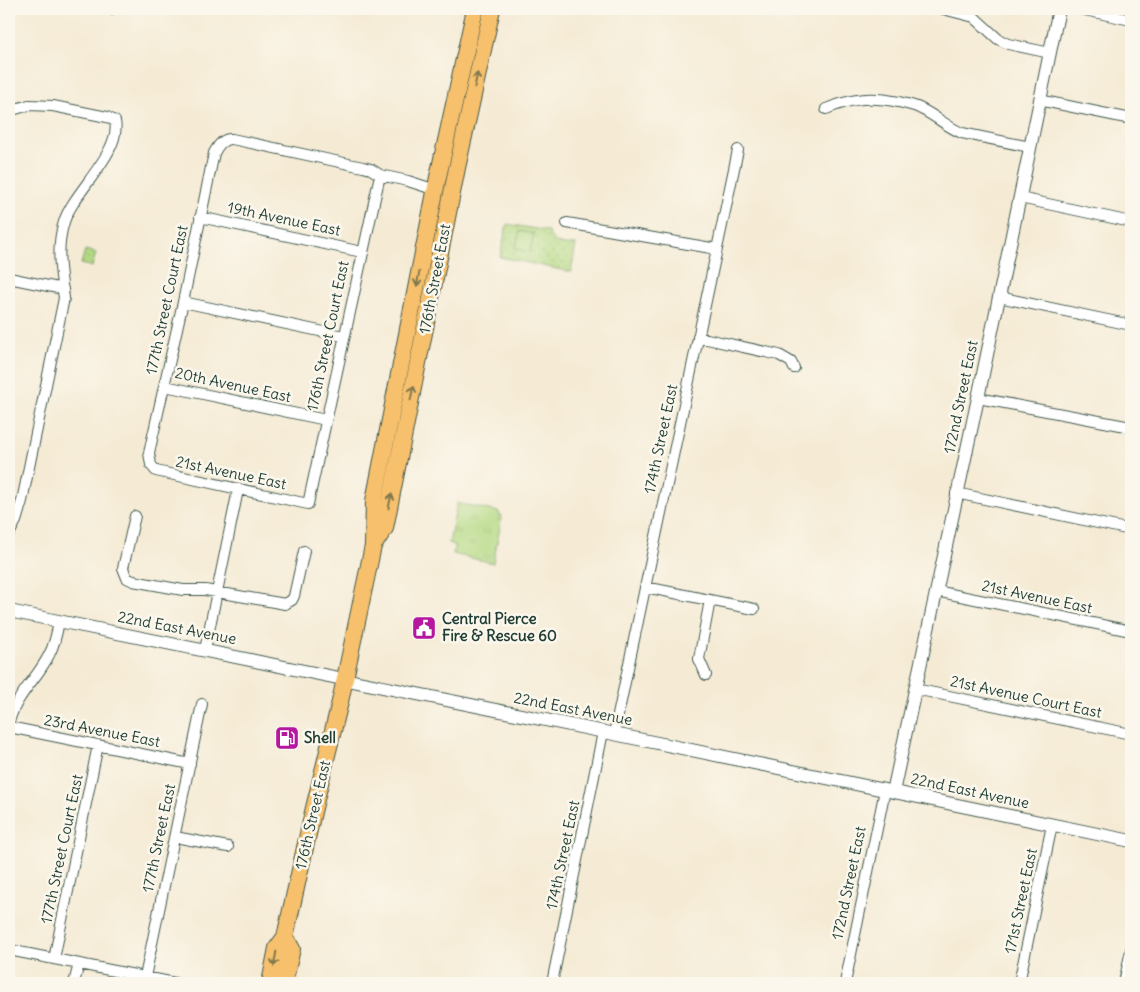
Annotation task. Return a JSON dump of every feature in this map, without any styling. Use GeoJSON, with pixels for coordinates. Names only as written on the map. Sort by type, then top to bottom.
{"type":"FeatureCollection","features":[{"type":"Feature","properties":{"kind":"main road","name":"176th Street East"},"geometry":{"type":"LineString","coordinates":[[270,983],[277,948],[285,937],[373,546],[374,501],[436,190],[475,9]]}},
{"type":"Feature","properties":{"kind":"main road","name":"176th Street East"},"geometry":{"type":"LineString","coordinates":[[373,546],[385,528],[457,168],[492,9]]}},
{"type":"Feature","properties":{"kind":"main road"},"geometry":{"type":"LineString","coordinates":[[457,168],[453,156],[462,106],[458,88]]}},
{"type":"Feature","properties":{"kind":"main road"},"geometry":{"type":"LineString","coordinates":[[436,190],[442,201],[434,246],[437,267]]}},
{"type":"Feature","properties":{"kind":"main road","name":"176th Street East"},"geometry":{"type":"LineString","coordinates":[[284,983],[292,949],[285,937]]}},
{"type":"Feature","properties":{"kind":"street"},"geometry":{"type":"LineString","coordinates":[[942,9],[974,17],[998,38],[1008,44],[1050,53]]}},
{"type":"Feature","properties":{"kind":"street","name":"172nd Street East"},"geometry":{"type":"LineString","coordinates":[[844,983],[888,791],[915,689],[978,398],[1039,100],[1060,9]]}},
{"type":"Feature","properties":{"kind":"street"},"geometry":{"type":"LineString","coordinates":[[1080,9],[1131,20]]}},
{"type":"Feature","properties":{"kind":"street"},"geometry":{"type":"LineString","coordinates":[[826,109],[844,102],[864,98],[882,99],[920,108],[954,130],[962,133],[1030,147]]}},
{"type":"Feature","properties":{"kind":"street"},"geometry":{"type":"LineString","coordinates":[[1039,100],[1131,119]]}},
{"type":"Feature","properties":{"kind":"street"},"geometry":{"type":"LineString","coordinates":[[9,111],[29,105],[53,106],[107,117],[115,121],[116,127],[113,140],[106,155],[64,220],[59,243],[59,266],[64,298],[22,501],[9,534]]}},
{"type":"Feature","properties":{"kind":"street","name":"177th Street Court East"},"geometry":{"type":"LineString","coordinates":[[151,465],[149,453],[184,302],[200,217],[214,153],[221,142],[232,139],[363,167],[371,169],[380,175]]}},
{"type":"Feature","properties":{"kind":"street","name":"174th Street East"},"geometry":{"type":"LineString","coordinates":[[552,983],[609,733],[645,587],[738,150]]}},
{"type":"Feature","properties":{"kind":"street"},"geometry":{"type":"LineString","coordinates":[[380,175],[436,190]]}},
{"type":"Feature","properties":{"kind":"street","name":"176th Street Court East"},"geometry":{"type":"LineString","coordinates":[[308,504],[343,336],[380,175]]}},
{"type":"Feature","properties":{"kind":"street"},"geometry":{"type":"LineString","coordinates":[[1020,198],[1131,222]]}},
{"type":"Feature","properties":{"kind":"street","name":"19th Avenue East"},"geometry":{"type":"LineString","coordinates":[[200,217],[362,252]]}},
{"type":"Feature","properties":{"kind":"street"},"geometry":{"type":"LineString","coordinates":[[567,223],[717,249]]}},
{"type":"Feature","properties":{"kind":"street"},"geometry":{"type":"LineString","coordinates":[[9,278],[63,289]]}},
{"type":"Feature","properties":{"kind":"street"},"geometry":{"type":"LineString","coordinates":[[999,297],[1131,325]]}},
{"type":"Feature","properties":{"kind":"street"},"geometry":{"type":"LineString","coordinates":[[184,302],[343,336]]}},
{"type":"Feature","properties":{"kind":"street"},"geometry":{"type":"LineString","coordinates":[[698,337],[778,355],[791,362],[794,368]]}},
{"type":"Feature","properties":{"kind":"street","name":"20th Avenue East"},"geometry":{"type":"LineString","coordinates":[[164,386],[326,420]]}},
{"type":"Feature","properties":{"kind":"street"},"geometry":{"type":"LineString","coordinates":[[978,398],[1131,427]]}},
{"type":"Feature","properties":{"kind":"street","name":"21st Avenue East"},"geometry":{"type":"LineString","coordinates":[[151,465],[159,473],[308,504]]}},
{"type":"Feature","properties":{"kind":"street"},"geometry":{"type":"LineString","coordinates":[[205,650],[238,490]]}},
{"type":"Feature","properties":{"kind":"street"},"geometry":{"type":"LineString","coordinates":[[956,494],[1131,530]]}},
{"type":"Feature","properties":{"kind":"street"},"geometry":{"type":"LineString","coordinates":[[135,516],[123,572],[127,578],[133,581],[183,590],[218,592],[285,604],[292,600],[294,596],[304,551]]}},
{"type":"Feature","properties":{"kind":"street"},"geometry":{"type":"LineString","coordinates":[[645,587],[754,609]]}},
{"type":"Feature","properties":{"kind":"street","name":"21st Avenue East"},"geometry":{"type":"LineString","coordinates":[[936,591],[1131,632]]}},
{"type":"Feature","properties":{"kind":"street"},"geometry":{"type":"LineString","coordinates":[[706,675],[699,660],[710,600]]}},
{"type":"Feature","properties":{"kind":"street","name":"22nd East Avenue"},"geometry":{"type":"LineString","coordinates":[[9,611],[1131,841]]}},
{"type":"Feature","properties":{"kind":"street"},"geometry":{"type":"LineString","coordinates":[[9,722],[20,696],[49,655],[56,641],[59,621]]}},
{"type":"Feature","properties":{"kind":"street","name":"21st Avenue Court East"},"geometry":{"type":"LineString","coordinates":[[915,689],[1131,734]]}},
{"type":"Feature","properties":{"kind":"street","name":"177th Street East"},"geometry":{"type":"LineString","coordinates":[[145,977],[202,704]]}},
{"type":"Feature","properties":{"kind":"street","name":"23rd Avenue East"},"geometry":{"type":"LineString","coordinates":[[9,728],[190,764]]}},
{"type":"Feature","properties":{"kind":"street","name":"177th Street Court East"},"geometry":{"type":"LineString","coordinates":[[54,959],[98,745]]}},
{"type":"Feature","properties":{"kind":"street","name":"171st Street East"},"geometry":{"type":"LineString","coordinates":[[1019,983],[1052,825]]}},
{"type":"Feature","properties":{"kind":"street"},"geometry":{"type":"LineString","coordinates":[[175,837],[228,847]]}},
{"type":"Feature","properties":{"kind":"street"},"geometry":{"type":"LineString","coordinates":[[9,950],[175,983]]}},
{"type":"Feature","properties":{"kind":"street"},"geometry":{"type":"LineString","coordinates":[[1124,983],[1131,950]]}},
{"type":"Feature","properties":{"kind":"street"},"geometry":{"type":"LineString","coordinates":[[74,983],[79,964]]}},
{"type":"Feature","properties":{"kind":"green space"},"geometry":{"type":"Polygon","coordinates":[[[507,224],[548,231],[555,242],[567,245],[576,244],[571,272],[500,257],[507,224]]]}},
{"type":"Feature","properties":{"kind":"green space"},"geometry":{"type":"Polygon","coordinates":[[[520,231],[534,234],[530,252],[515,249],[520,231]]]}},
{"type":"Feature","properties":{"kind":"green space"},"geometry":{"type":"Polygon","coordinates":[[[85,250],[96,253],[92,267],[81,264],[85,250]]]}},
{"type":"Feature","properties":{"kind":"green space"},"geometry":{"type":"Polygon","coordinates":[[[457,503],[499,512],[499,515],[502,516],[493,563],[453,554],[455,545],[449,543],[457,503]]]}},
{"type":"Feature","properties":{"kind":"place","name":"Central Pierce Fire & Rescue 60"},"geometry":{"type":"Point","coordinates":[424,628]}},
{"type":"Feature","properties":{"kind":"place","name":"Shell"},"geometry":{"type":"Point","coordinates":[287,738]}}]}
